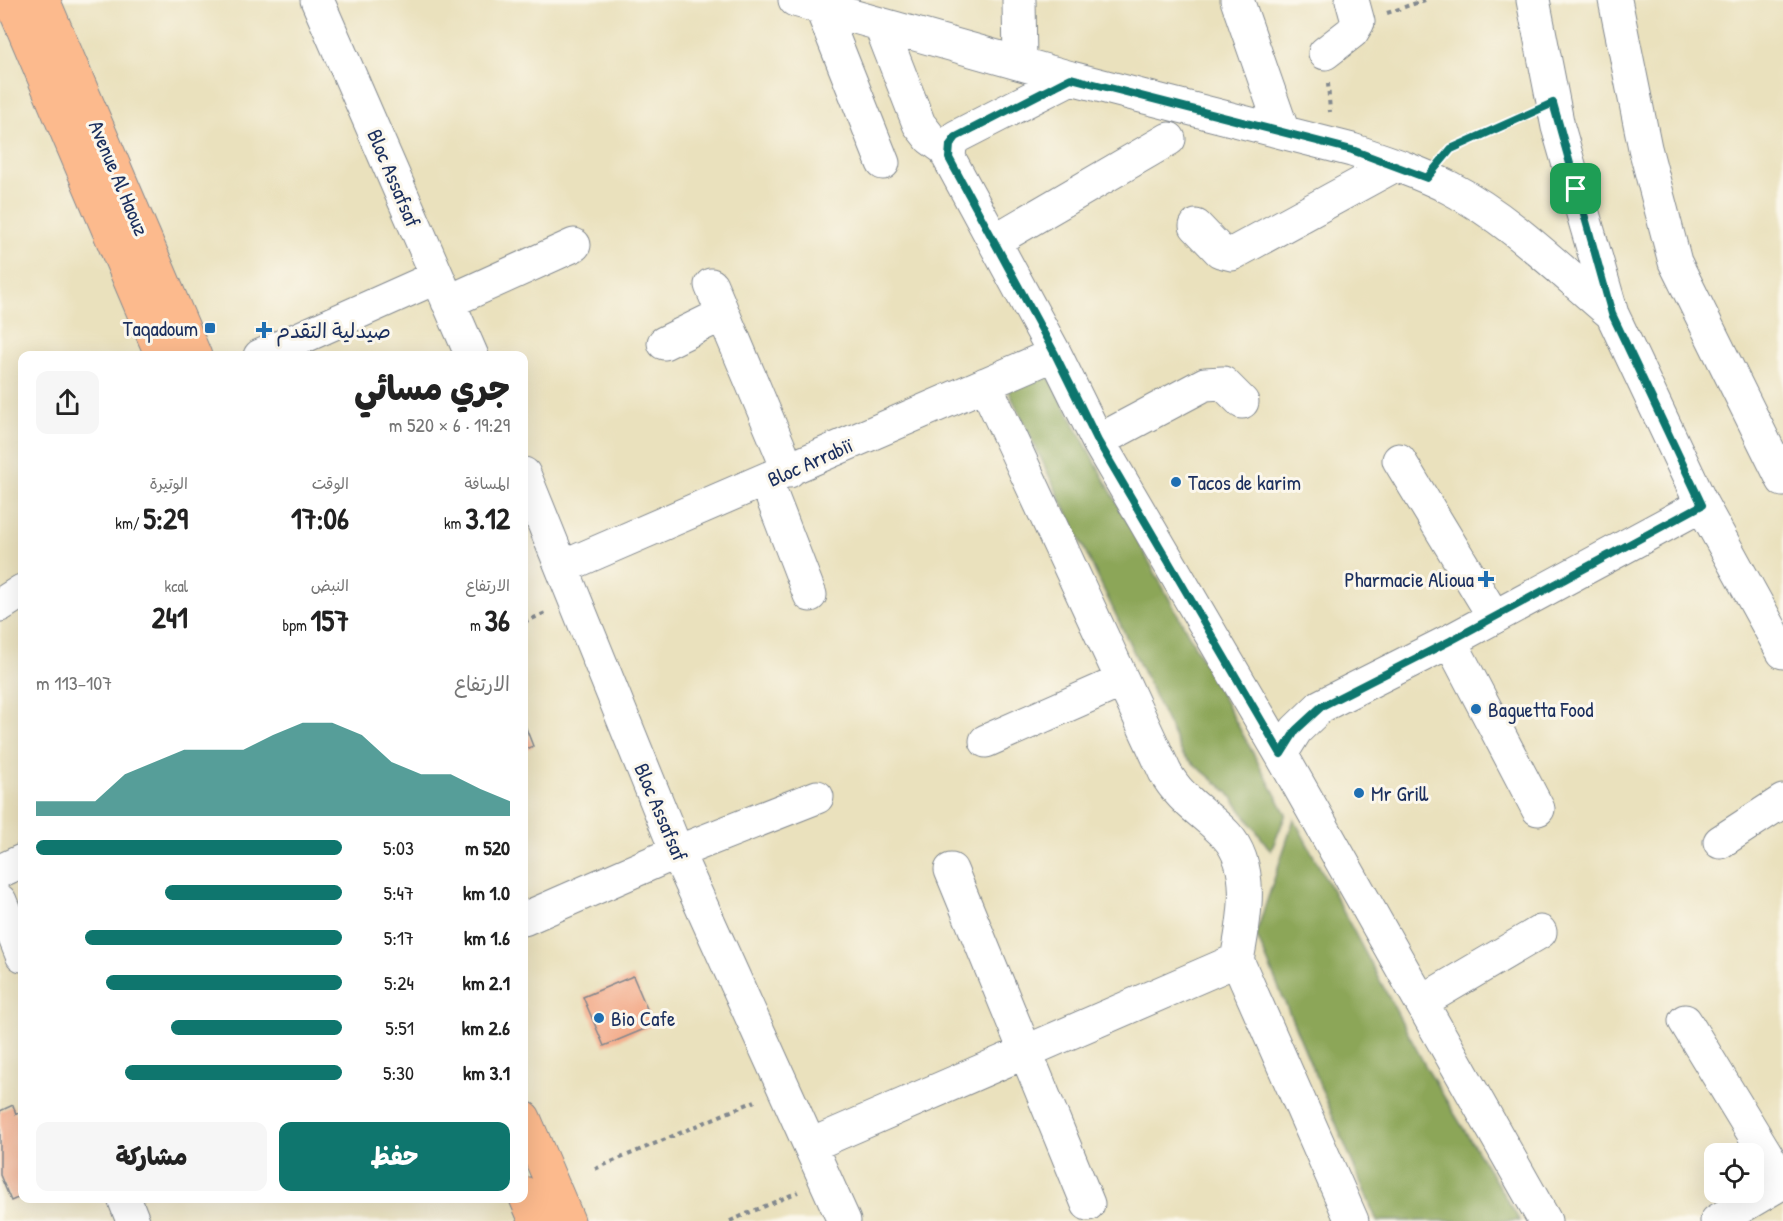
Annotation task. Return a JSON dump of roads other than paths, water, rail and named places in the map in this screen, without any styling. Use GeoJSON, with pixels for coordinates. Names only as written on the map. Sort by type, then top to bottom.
{"type":"FeatureCollection","features":[{"type":"Feature","properties":{"kind":"main road","name":"Avenue Al Haouz"},"geometry":{"type":"LineString","coordinates":[[11,0],[160,351]]}},
{"type":"Feature","properties":{"kind":"main road","name":"Avenue Al Haouz"},"geometry":{"type":"LineString","coordinates":[[43,0],[193,351]]}},
{"type":"Feature","properties":{"kind":"main road"},"geometry":{"type":"LineString","coordinates":[[528,1127],[568,1221]]}},
{"type":"Feature","properties":{"kind":"main road"},"geometry":{"type":"LineString","coordinates":[[528,1202],[536,1221]]}},
{"type":"Feature","properties":{"kind":"street","name":"Bloc Assafsaf"},"geometry":{"type":"LineString","coordinates":[[317,0],[470,351]]}},
{"type":"Feature","properties":{"kind":"street"},"geometry":{"type":"LineString","coordinates":[[1019,0],[1020,63]]}},
{"type":"Feature","properties":{"kind":"street"},"geometry":{"type":"LineString","coordinates":[[1237,0],[1283,132]]}},
{"type":"Feature","properties":{"kind":"street"},"geometry":{"type":"LineString","coordinates":[[1533,0],[1553,103],[1612,314],[1702,505],[1783,652]]}},
{"type":"Feature","properties":{"kind":"street"},"geometry":{"type":"LineString","coordinates":[[1615,0],[1645,148],[1675,262],[1783,480]]}},
{"type":"Feature","properties":{"kind":"street"},"geometry":{"type":"LineString","coordinates":[[808,4],[1071,78],[1334,145],[1395,165],[1450,188],[1487,211],[1612,314]]}},
{"type":"Feature","properties":{"kind":"street"},"geometry":{"type":"LineString","coordinates":[[808,4],[883,163]]}},
{"type":"Feature","properties":{"kind":"street"},"geometry":{"type":"LineString","coordinates":[[1325,53],[1352,32],[1355,11]]}},
{"type":"Feature","properties":{"kind":"street"},"geometry":{"type":"LineString","coordinates":[[880,24],[919,124],[930,138],[948,151]]}},
{"type":"Feature","properties":{"kind":"street"},"geometry":{"type":"LineString","coordinates":[[1071,78],[956,137],[948,151],[949,158],[1055,354],[1098,441],[1281,754],[1545,1221]]}},
{"type":"Feature","properties":{"kind":"street"},"geometry":{"type":"LineString","coordinates":[[994,241],[1169,140]]}},
{"type":"Feature","properties":{"kind":"street"},"geometry":{"type":"LineString","coordinates":[[1196,226],[1220,251],[1232,254],[1395,165]]}},
{"type":"Feature","properties":{"kind":"street"},"geometry":{"type":"LineString","coordinates":[[274,351],[574,245]]}},
{"type":"Feature","properties":{"kind":"street"},"geometry":{"type":"LineString","coordinates":[[664,343],[717,300],[778,476],[810,595]]}},
{"type":"Feature","properties":{"kind":"street","name":"Bloc Arrabiï"},"geometry":{"type":"LineString","coordinates":[[563,567],[778,476],[1055,354]]}},
{"type":"Feature","properties":{"kind":"street"},"geometry":{"type":"LineString","coordinates":[[1098,441],[1205,384],[1223,383],[1242,402]]}},
{"type":"Feature","properties":{"kind":"street"},"geometry":{"type":"LineString","coordinates":[[985,384],[1172,785],[1192,807],[1227,836],[1240,861],[1245,886],[1244,922],[1237,960],[1352,1221]]}},
{"type":"Feature","properties":{"kind":"street"},"geometry":{"type":"LineString","coordinates":[[1399,460],[1493,615]]}},
{"type":"Feature","properties":{"kind":"street","name":"Bloc Assafsaf"},"geometry":{"type":"LineString","coordinates":[[528,484],[677,852],[811,1145],[843,1221]]}},
{"type":"Feature","properties":{"kind":"street"},"geometry":{"type":"LineString","coordinates":[[1281,754],[1296,730],[1322,706],[1450,641],[1493,615],[1702,505]]}},
{"type":"Feature","properties":{"kind":"street"},"geometry":{"type":"LineString","coordinates":[[0,605],[18,594]]}},
{"type":"Feature","properties":{"kind":"street"},"geometry":{"type":"LineString","coordinates":[[1450,641],[1538,809]]}},
{"type":"Feature","properties":{"kind":"street"},"geometry":{"type":"LineString","coordinates":[[987,741],[1122,681]]}},
{"type":"Feature","properties":{"kind":"street"},"geometry":{"type":"LineString","coordinates":[[528,917],[677,852],[817,797]]}},
{"type":"Feature","properties":{"kind":"street"},"geometry":{"type":"LineString","coordinates":[[1720,842],[1783,801]]}},
{"type":"Feature","properties":{"kind":"street"},"geometry":{"type":"LineString","coordinates":[[0,871],[18,863]]}},
{"type":"Feature","properties":{"kind":"street"},"geometry":{"type":"LineString","coordinates":[[951,870],[1088,1204]]}},
{"type":"Feature","properties":{"kind":"street"},"geometry":{"type":"LineString","coordinates":[[0,901],[18,945]]}},
{"type":"Feature","properties":{"kind":"street"},"geometry":{"type":"LineString","coordinates":[[1421,1002],[1540,932]]}},
{"type":"Feature","properties":{"kind":"street"},"geometry":{"type":"LineString","coordinates":[[811,1145],[1237,960]]}},
{"type":"Feature","properties":{"kind":"street"},"geometry":{"type":"LineString","coordinates":[[1685,1021],[1783,1182],[1717,1221]]}},
{"type":"Feature","properties":{"kind":"street"},"geometry":{"type":"LineString","coordinates":[[126,1203],[133,1221]]}},
{"type":"Feature","properties":{"kind":"place","name":"Taqadoum"},"geometry":{"type":"Point","coordinates":[210,328]}},
{"type":"Feature","properties":{"kind":"place","name":"صيدلية التقدم"},"geometry":{"type":"Point","coordinates":[264,330]}},
{"type":"Feature","properties":{"kind":"place","name":"Tacos de karim"},"geometry":{"type":"Point","coordinates":[1176,482]}},
{"type":"Feature","properties":{"kind":"place","name":"Pharmacie Alioua"},"geometry":{"type":"Point","coordinates":[1486,579]}},
{"type":"Feature","properties":{"kind":"place","name":"Baguetta Food"},"geometry":{"type":"Point","coordinates":[1476,709]}},
{"type":"Feature","properties":{"kind":"place","name":"Mr Grill"},"geometry":{"type":"Point","coordinates":[1359,793]}},
{"type":"Feature","properties":{"kind":"place","name":"Bio Cafe"},"geometry":{"type":"Point","coordinates":[599,1018]}}]}
